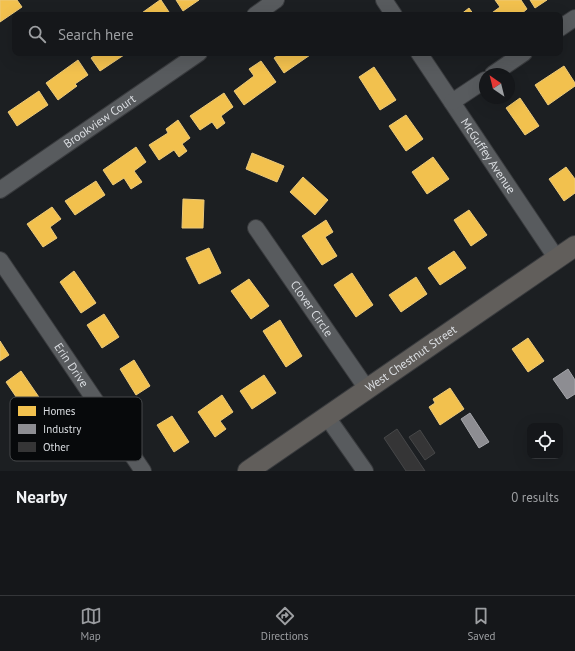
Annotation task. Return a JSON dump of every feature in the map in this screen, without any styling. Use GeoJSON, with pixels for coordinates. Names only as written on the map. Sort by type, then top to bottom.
{"type":"FeatureCollection","features":[{"type":"Feature","properties":{"kind":"main road","name":"West Chestnut Street"},"geometry":{"type":"LineString","coordinates":[[248,471],[575,246]]}},
{"type":"Feature","properties":{"kind":"street"},"geometry":{"type":"LineString","coordinates":[[259,12],[276,0]]}},
{"type":"Feature","properties":{"kind":"street"},"geometry":{"type":"LineString","coordinates":[[384,0],[392,12]]}},
{"type":"Feature","properties":{"kind":"street"},"geometry":{"type":"LineString","coordinates":[[563,26],[575,18]]}},
{"type":"Feature","properties":{"kind":"street","name":"Brookview Court"},"geometry":{"type":"LineString","coordinates":[[0,190],[195,56]]}},
{"type":"Feature","properties":{"kind":"street","name":"McGuffey Avenue"},"geometry":{"type":"LineString","coordinates":[[421,56],[557,259]]}},
{"type":"Feature","properties":{"kind":"street"},"geometry":{"type":"LineString","coordinates":[[502,68],[520,56]]}},
{"type":"Feature","properties":{"kind":"street"},"geometry":{"type":"LineString","coordinates":[[452,102],[479,84]]}},
{"type":"Feature","properties":{"kind":"street","name":"Clover Circle"},"geometry":{"type":"LineString","coordinates":[[256,228],[367,389]]}},
{"type":"Feature","properties":{"kind":"street","name":"Erin Drive"},"geometry":{"type":"LineString","coordinates":[[0,260],[92,397]]}},
{"type":"Feature","properties":{"kind":"street"},"geometry":{"type":"LineString","coordinates":[[327,417],[365,471]]}},
{"type":"Feature","properties":{"kind":"street","name":"Erin Drive"},"geometry":{"type":"LineString","coordinates":[[135,461],[142,471]]}},
{"type":"Feature","properties":{"kind":"building: Homes"},"geometry":{"type":"Polygon","coordinates":[[[0,0],[17,0],[22,7],[12,12],[12,14],[0,22],[0,0]]]}},
{"type":"Feature","properties":{"kind":"building: Homes"},"geometry":{"type":"Polygon","coordinates":[[[160,0],[169,12],[143,12],[160,0]]]}},
{"type":"Feature","properties":{"kind":"building: Homes"},"geometry":{"type":"Polygon","coordinates":[[[176,0],[199,0],[183,11],[176,0]]]}},
{"type":"Feature","properties":{"kind":"building: Homes"},"geometry":{"type":"Polygon","coordinates":[[[495,0],[521,0],[527,9],[524,12],[493,12],[500,7],[495,0]]]}},
{"type":"Feature","properties":{"kind":"building: Homes"},"geometry":{"type":"Polygon","coordinates":[[[530,0],[547,0],[535,8],[530,0]]]}},
{"type":"Feature","properties":{"kind":"building: Homes"},"geometry":{"type":"Polygon","coordinates":[[[469,8],[472,12],[464,12],[469,8]]]}},
{"type":"Feature","properties":{"kind":"building: Homes"},"geometry":{"type":"Polygon","coordinates":[[[94,56],[122,56],[100,71],[91,58],[94,56]]]}},
{"type":"Feature","properties":{"kind":"building: Homes"},"geometry":{"type":"Polygon","coordinates":[[[277,56],[309,56],[284,73],[274,58],[277,56]]]}},
{"type":"Feature","properties":{"kind":"building: Homes"},"geometry":{"type":"Polygon","coordinates":[[[78,60],[88,75],[75,84],[77,86],[58,100],[46,83],[78,60]]]}},
{"type":"Feature","properties":{"kind":"building: Homes"},"geometry":{"type":"Polygon","coordinates":[[[261,61],[276,82],[244,105],[234,91],[254,76],[249,69],[261,61]]]}},
{"type":"Feature","properties":{"kind":"building: Homes"},"geometry":{"type":"Polygon","coordinates":[[[564,66],[575,83],[575,86],[548,105],[535,85],[564,66]]]}},
{"type":"Feature","properties":{"kind":"building: Homes"},"geometry":{"type":"Polygon","coordinates":[[[374,67],[396,100],[380,110],[359,77],[374,67]]]}},
{"type":"Feature","properties":{"kind":"building: Homes"},"geometry":{"type":"Polygon","coordinates":[[[39,91],[48,105],[17,126],[8,112],[39,91]]]}},
{"type":"Feature","properties":{"kind":"building: Homes"},"geometry":{"type":"Polygon","coordinates":[[[224,93],[233,107],[221,116],[225,123],[217,129],[212,122],[200,130],[190,116],[224,93]]]}},
{"type":"Feature","properties":{"kind":"building: Homes"},"geometry":{"type":"Polygon","coordinates":[[[520,98],[539,126],[525,135],[506,108],[512,104],[515,104],[515,102],[520,98]]]}},
{"type":"Feature","properties":{"kind":"building: Homes"},"geometry":{"type":"Polygon","coordinates":[[[406,115],[423,139],[406,151],[389,126],[406,115]]]}},
{"type":"Feature","properties":{"kind":"building: Homes"},"geometry":{"type":"Polygon","coordinates":[[[178,120],[190,138],[182,144],[187,151],[179,157],[174,150],[159,160],[149,145],[168,133],[166,129],[178,120]]]}},
{"type":"Feature","properties":{"kind":"building: Homes"},"geometry":{"type":"Polygon","coordinates":[[[136,147],[146,162],[134,171],[142,182],[131,189],[124,178],[113,185],[103,170],[136,147]]]}},
{"type":"Feature","properties":{"kind":"building: Homes"},"geometry":{"type":"Polygon","coordinates":[[[252,153],[284,166],[277,182],[246,169],[252,153]]]}},
{"type":"Feature","properties":{"kind":"building: Homes"},"geometry":{"type":"Polygon","coordinates":[[[433,157],[449,179],[427,194],[412,172],[433,157]]]}},
{"type":"Feature","properties":{"kind":"building: Homes"},"geometry":{"type":"Polygon","coordinates":[[[566,167],[575,179],[575,193],[564,201],[549,179],[566,167]]]}},
{"type":"Feature","properties":{"kind":"building: Homes"},"geometry":{"type":"Polygon","coordinates":[[[303,177],[328,200],[315,215],[290,192],[303,177]]]}},
{"type":"Feature","properties":{"kind":"building: Homes"},"geometry":{"type":"Polygon","coordinates":[[[96,181],[105,195],[75,215],[65,201],[96,181]]]}},
{"type":"Feature","properties":{"kind":"building: Homes"},"geometry":{"type":"Polygon","coordinates":[[[183,199],[204,200],[203,228],[182,228],[183,199]]]}},
{"type":"Feature","properties":{"kind":"building: Homes"},"geometry":{"type":"Polygon","coordinates":[[[52,207],[61,219],[50,227],[57,238],[43,247],[27,224],[52,207]]]}},
{"type":"Feature","properties":{"kind":"building: Homes"},"geometry":{"type":"Polygon","coordinates":[[[469,210],[487,235],[471,246],[454,220],[469,210]]]}},
{"type":"Feature","properties":{"kind":"building: Homes"},"geometry":{"type":"Polygon","coordinates":[[[326,220],[333,232],[325,237],[337,256],[322,265],[302,236],[326,220]]]}},
{"type":"Feature","properties":{"kind":"building: Homes"},"geometry":{"type":"Polygon","coordinates":[[[209,248],[221,273],[199,284],[186,258],[209,248]]]}},
{"type":"Feature","properties":{"kind":"building: Homes"},"geometry":{"type":"Polygon","coordinates":[[[454,251],[466,268],[440,285],[428,268],[454,251]]]}},
{"type":"Feature","properties":{"kind":"building: Homes"},"geometry":{"type":"Polygon","coordinates":[[[74,271],[96,303],[81,313],[60,282],[74,271]]]}},
{"type":"Feature","properties":{"kind":"building: Homes"},"geometry":{"type":"Polygon","coordinates":[[[352,273],[373,305],[356,317],[334,285],[352,273]]]}},
{"type":"Feature","properties":{"kind":"building: Homes"},"geometry":{"type":"Polygon","coordinates":[[[416,277],[427,294],[401,312],[389,295],[416,277]]]}},
{"type":"Feature","properties":{"kind":"building: Homes"},"geometry":{"type":"Polygon","coordinates":[[[249,279],[269,306],[251,319],[231,291],[249,279]]]}},
{"type":"Feature","properties":{"kind":"building: Homes"},"geometry":{"type":"Polygon","coordinates":[[[104,314],[119,337],[102,348],[87,325],[104,314]]]}},
{"type":"Feature","properties":{"kind":"building: Homes"},"geometry":{"type":"Polygon","coordinates":[[[280,320],[302,356],[286,367],[263,331],[280,320]]]}},
{"type":"Feature","properties":{"kind":"building: Homes"},"geometry":{"type":"Polygon","coordinates":[[[528,338],[544,361],[528,372],[512,349],[528,338]]]}},
{"type":"Feature","properties":{"kind":"building: Homes"},"geometry":{"type":"Polygon","coordinates":[[[0,341],[9,355],[0,361],[0,341]]]}},
{"type":"Feature","properties":{"kind":"building: Homes"},"geometry":{"type":"Polygon","coordinates":[[[134,360],[150,386],[136,395],[120,369],[134,360]]]}},
{"type":"Feature","properties":{"kind":"building: Homes"},"geometry":{"type":"Polygon","coordinates":[[[21,371],[39,397],[16,397],[6,382],[21,371]]]}},
{"type":"Feature","properties":{"kind":"building: Homes"},"geometry":{"type":"Polygon","coordinates":[[[264,375],[276,393],[252,409],[240,391],[264,375]]]}},
{"type":"Feature","properties":{"kind":"building: Homes"},"geometry":{"type":"Polygon","coordinates":[[[450,388],[464,409],[440,425],[429,407],[435,403],[433,399],[450,388]]]}},
{"type":"Feature","properties":{"kind":"building: Homes"},"geometry":{"type":"Polygon","coordinates":[[[222,395],[233,412],[220,421],[226,429],[215,437],[198,412],[222,395]]]}},
{"type":"Feature","properties":{"kind":"building: Homes"},"geometry":{"type":"Polygon","coordinates":[[[172,416],[189,442],[174,452],[157,425],[172,416]]]}},
{"type":"Feature","properties":{"kind":"building: Industry"},"geometry":{"type":"Polygon","coordinates":[[[568,369],[575,380],[575,394],[567,399],[553,379],[568,369]]]}},
{"type":"Feature","properties":{"kind":"building: Industry"},"geometry":{"type":"Polygon","coordinates":[[[470,413],[489,442],[479,448],[461,419],[470,413]]]}},
{"type":"Feature","properties":{"kind":"building: Other"},"geometry":{"type":"Polygon","coordinates":[[[397,429],[425,471],[406,471],[384,438],[397,429]]]}},
{"type":"Feature","properties":{"kind":"building: Other"},"geometry":{"type":"Polygon","coordinates":[[[420,430],[435,453],[425,460],[409,437],[420,430]]]}}]}
